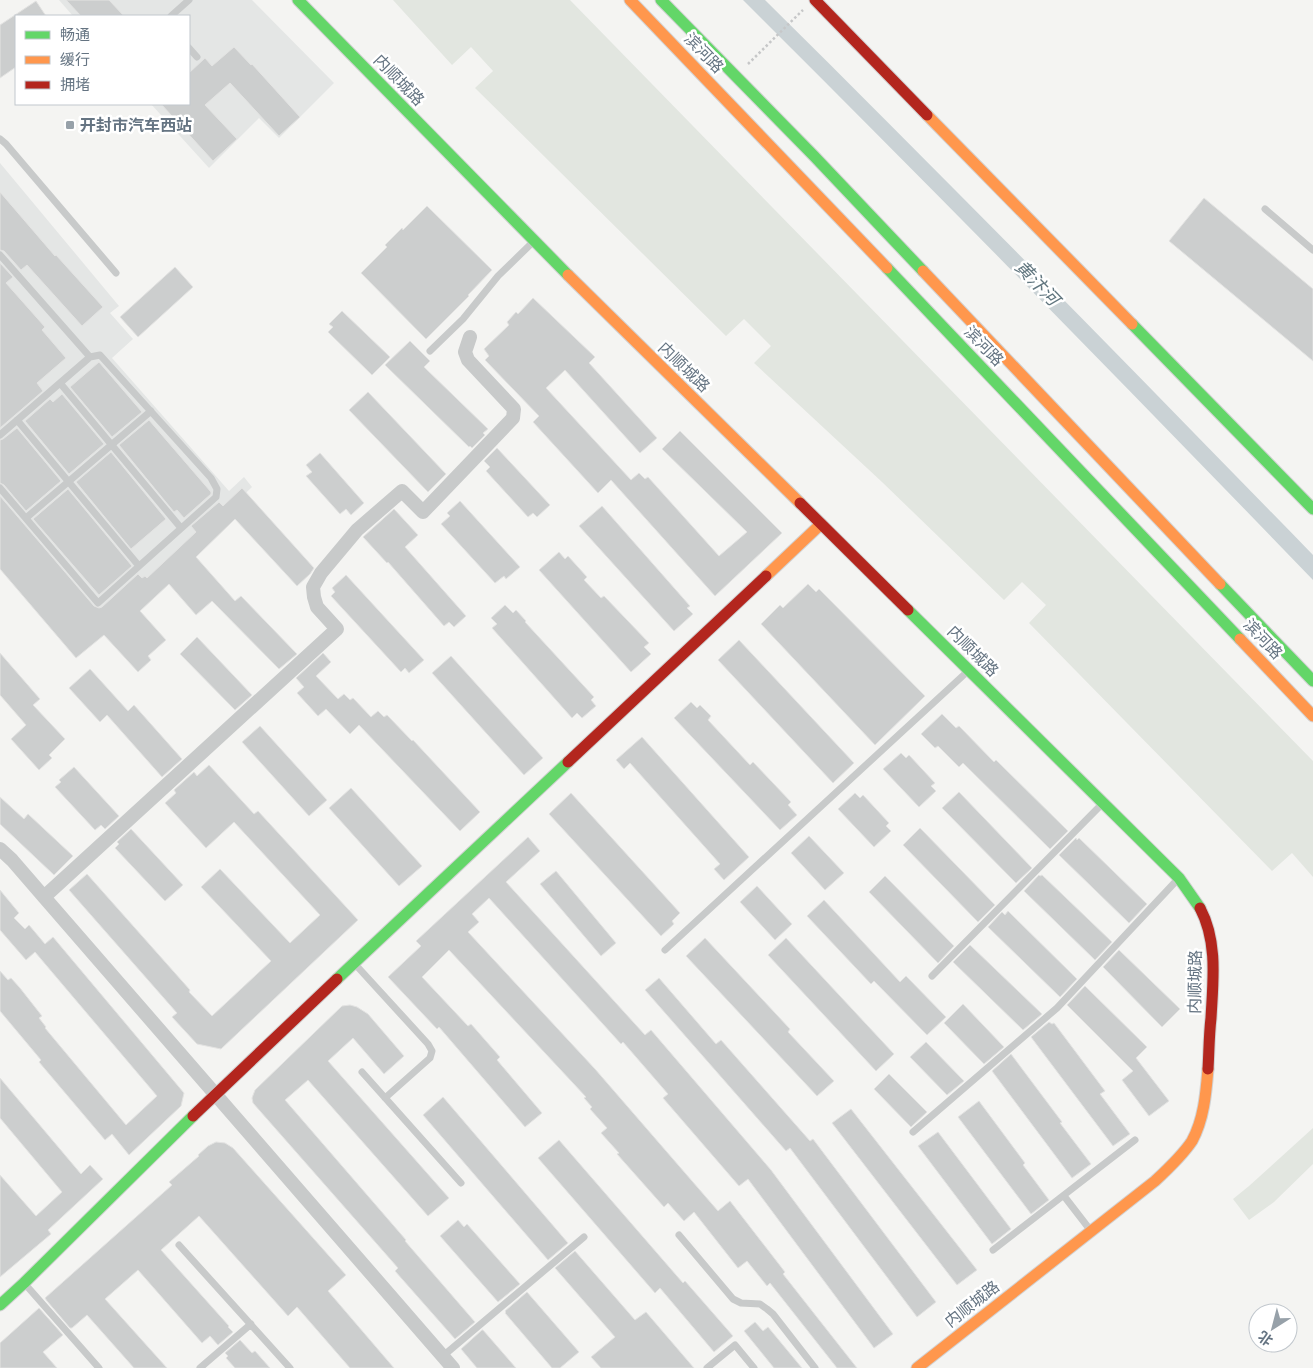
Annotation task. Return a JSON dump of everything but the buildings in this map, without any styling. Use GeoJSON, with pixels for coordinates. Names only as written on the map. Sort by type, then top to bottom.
{"type":"FeatureCollection","features":[{"type":"Feature","properties":{"kind":"street","name":"内顺城路"},"geometry":{"type":"LineString","coordinates":[[298,0],[534,242],[1179,878],[1193,896],[1208,925],[1213,970],[1207,1082],[1199,1126],[1181,1155],[1155,1181],[917,1368]]}},
{"type":"Feature","properties":{"kind":"street","name":"滨河路"},"geometry":{"type":"LineString","coordinates":[[630,0],[801,177],[1313,716]]}},
{"type":"Feature","properties":{"kind":"street","name":"滨河路"},"geometry":{"type":"LineString","coordinates":[[661,0],[821,163],[1313,681]]}},
{"type":"Feature","properties":{"kind":"street"},"geometry":{"type":"LineString","coordinates":[[810,3],[1313,509]]}},
{"type":"Feature","properties":{"kind":"street"},"geometry":{"type":"LineString","coordinates":[[44,897],[337,630],[317,607],[313,587],[321,573],[358,530],[402,491],[423,512],[513,418],[514,409],[468,360],[465,352],[470,337]]}},
{"type":"Feature","properties":{"kind":"street"},"geometry":{"type":"LineString","coordinates":[[0,1305],[215,1094],[822,524]]}},
{"type":"Feature","properties":{"kind":"street"},"geometry":{"type":"LineString","coordinates":[[0,849],[12,860],[453,1368]]}},
{"type":"Feature","properties":{"kind":"lane"},"geometry":{"type":"LineString","coordinates":[[172,15],[189,0]]}},
{"type":"Feature","properties":{"kind":"lane"},"geometry":{"type":"LineString","coordinates":[[190,49],[197,57]]}},
{"type":"Feature","properties":{"kind":"lane"},"geometry":{"type":"LineString","coordinates":[[0,139],[116,273]]}},
{"type":"Feature","properties":{"kind":"lane"},"geometry":{"type":"LineString","coordinates":[[1265,209],[1313,250]]}},
{"type":"Feature","properties":{"kind":"lane"},"geometry":{"type":"LineString","coordinates":[[430,351],[463,319],[498,276],[534,242]]}},
{"type":"Feature","properties":{"kind":"lane"},"geometry":{"type":"LineString","coordinates":[[0,255],[90,357]]}},
{"type":"Feature","properties":{"kind":"lane"},"geometry":{"type":"LineString","coordinates":[[0,435],[90,357],[100,355],[211,478],[218,489],[216,497],[98,603],[0,488]]}},
{"type":"Feature","properties":{"kind":"lane"},"geometry":{"type":"LineString","coordinates":[[60,383],[181,528]]}},
{"type":"Feature","properties":{"kind":"lane"},"geometry":{"type":"LineString","coordinates":[[26,518],[151,411]]}},
{"type":"Feature","properties":{"kind":"lane"},"geometry":{"type":"LineString","coordinates":[[18,420],[139,566]]}},
{"type":"Feature","properties":{"kind":"lane"},"geometry":{"type":"LineString","coordinates":[[665,950],[970,670]]}},
{"type":"Feature","properties":{"kind":"lane"},"geometry":{"type":"LineString","coordinates":[[932,976],[1102,803]]}},
{"type":"Feature","properties":{"kind":"lane"},"geometry":{"type":"LineString","coordinates":[[913,1132],[1057,1008],[1179,878]]}},
{"type":"Feature","properties":{"kind":"lane"},"geometry":{"type":"LineString","coordinates":[[354,963],[428,1044],[432,1051],[430,1058],[385,1098]]}},
{"type":"Feature","properties":{"kind":"lane"},"geometry":{"type":"LineString","coordinates":[[362,1072],[461,1183]]}},
{"type":"Feature","properties":{"kind":"lane"},"geometry":{"type":"LineString","coordinates":[[993,1250],[1135,1140]]}},
{"type":"Feature","properties":{"kind":"lane"},"geometry":{"type":"LineString","coordinates":[[1064,1196],[1091,1232]]}},
{"type":"Feature","properties":{"kind":"lane"},"geometry":{"type":"LineString","coordinates":[[679,1235],[732,1299],[741,1303],[760,1304],[773,1314],[815,1368]]}},
{"type":"Feature","properties":{"kind":"lane"},"geometry":{"type":"LineString","coordinates":[[443,1356],[584,1237]]}},
{"type":"Feature","properties":{"kind":"lane"},"geometry":{"type":"LineString","coordinates":[[179,1245],[290,1368]]}},
{"type":"Feature","properties":{"kind":"lane"},"geometry":{"type":"LineString","coordinates":[[24,1283],[99,1368]]}},
{"type":"Feature","properties":{"kind":"lane"},"geometry":{"type":"LineString","coordinates":[[200,1368],[250,1324]]}},
{"type":"Feature","properties":{"kind":"lane"},"geometry":{"type":"LineString","coordinates":[[708,1368],[735,1345],[754,1368]]}},
{"type":"Feature","properties":{"kind":"path"},"geometry":{"type":"LineString","coordinates":[[736,76],[810,3]]}},
{"type":"Feature","properties":{"kind":"shaded area"},"geometry":{"type":"Polygon","coordinates":[[[59,0],[252,0],[334,83],[279,138],[259,118],[209,168],[152,105],[190,105],[190,15],[72,15],[59,0]]]}},
{"type":"Feature","properties":{"kind":"shaded area"},"geometry":{"type":"Polygon","coordinates":[[[393,0],[570,0],[1313,761],[1313,877],[1292,853],[1272,871],[1029,623],[1046,605],[1022,582],[1004,600],[882,482],[754,363],[771,346],[744,319],[726,336],[475,88],[493,71],[471,47],[452,65],[393,0]]]}},
{"type":"Feature","properties":{"kind":"shaded area"},"geometry":{"type":"Polygon","coordinates":[[[0,163],[119,306],[110,313],[133,339],[112,358],[229,491],[244,477],[252,487],[95,638],[0,524],[0,163]]]}},
{"type":"Feature","properties":{"kind":"shaded area"},"geometry":{"type":"Polygon","coordinates":[[[1313,1128],[1313,1164],[1274,1202],[1249,1220],[1233,1199],[1313,1128]]]}},
{"type":"Feature","properties":{"kind":"water","name":"黄汴河"},"geometry":{"type":"Polygon","coordinates":[[[743,0],[765,0],[1109,346],[1313,555],[1313,580],[1030,288],[743,0]]]}},
{"type":"Feature","properties":{"kind":"traffic: fast"},"geometry":{"type":"LineString","coordinates":[[298,0],[568,275]]}},
{"type":"Feature","properties":{"kind":"traffic: fast"},"geometry":{"type":"LineString","coordinates":[[661,0],[814,156],[923,271]]}},
{"type":"Feature","properties":{"kind":"traffic: fast"},"geometry":{"type":"LineString","coordinates":[[887,268],[1240,639]]}},
{"type":"Feature","properties":{"kind":"traffic: fast"},"geometry":{"type":"LineString","coordinates":[[1132,324],[1313,509]]}},
{"type":"Feature","properties":{"kind":"traffic: fast"},"geometry":{"type":"LineString","coordinates":[[1220,584],[1313,681]]}},
{"type":"Feature","properties":{"kind":"traffic: fast"},"geometry":{"type":"LineString","coordinates":[[908,610],[1179,878],[1200,908]]}},
{"type":"Feature","properties":{"kind":"traffic: fast"},"geometry":{"type":"LineString","coordinates":[[337,979],[568,762]]}},
{"type":"Feature","properties":{"kind":"traffic: fast"},"geometry":{"type":"LineString","coordinates":[[0,1305],[193,1116]]}},
{"type":"Feature","properties":{"kind":"traffic: slow"},"geometry":{"type":"LineString","coordinates":[[630,0],[887,268]]}},
{"type":"Feature","properties":{"kind":"traffic: slow"},"geometry":{"type":"LineString","coordinates":[[927,115],[1132,324]]}},
{"type":"Feature","properties":{"kind":"traffic: slow"},"geometry":{"type":"LineString","coordinates":[[923,271],[1220,584]]}},
{"type":"Feature","properties":{"kind":"traffic: slow"},"geometry":{"type":"LineString","coordinates":[[568,275],[800,503]]}},
{"type":"Feature","properties":{"kind":"traffic: slow"},"geometry":{"type":"LineString","coordinates":[[766,576],[821,524]]}},
{"type":"Feature","properties":{"kind":"traffic: slow"},"geometry":{"type":"LineString","coordinates":[[1240,639],[1313,716]]}},
{"type":"Feature","properties":{"kind":"traffic: slow"},"geometry":{"type":"LineString","coordinates":[[917,1368],[1155,1181],[1175,1162],[1196,1133],[1202,1115],[1208,1069]]}},
{"type":"Feature","properties":{"kind":"traffic: jam"},"geometry":{"type":"LineString","coordinates":[[815,0],[927,115]]}},
{"type":"Feature","properties":{"kind":"traffic: jam"},"geometry":{"type":"LineString","coordinates":[[800,503],[908,610]]}},
{"type":"Feature","properties":{"kind":"traffic: jam"},"geometry":{"type":"LineString","coordinates":[[568,762],[766,576]]}},
{"type":"Feature","properties":{"kind":"traffic: jam"},"geometry":{"type":"LineString","coordinates":[[1200,908],[1210,934],[1213,962],[1208,1069]]}},
{"type":"Feature","properties":{"kind":"traffic: jam"},"geometry":{"type":"LineString","coordinates":[[193,1116],[337,979]]}},
{"type":"Feature","properties":{"kind":"place","name":"开封市汽车西站"},"geometry":{"type":"Point","coordinates":[70,125]}}]}
